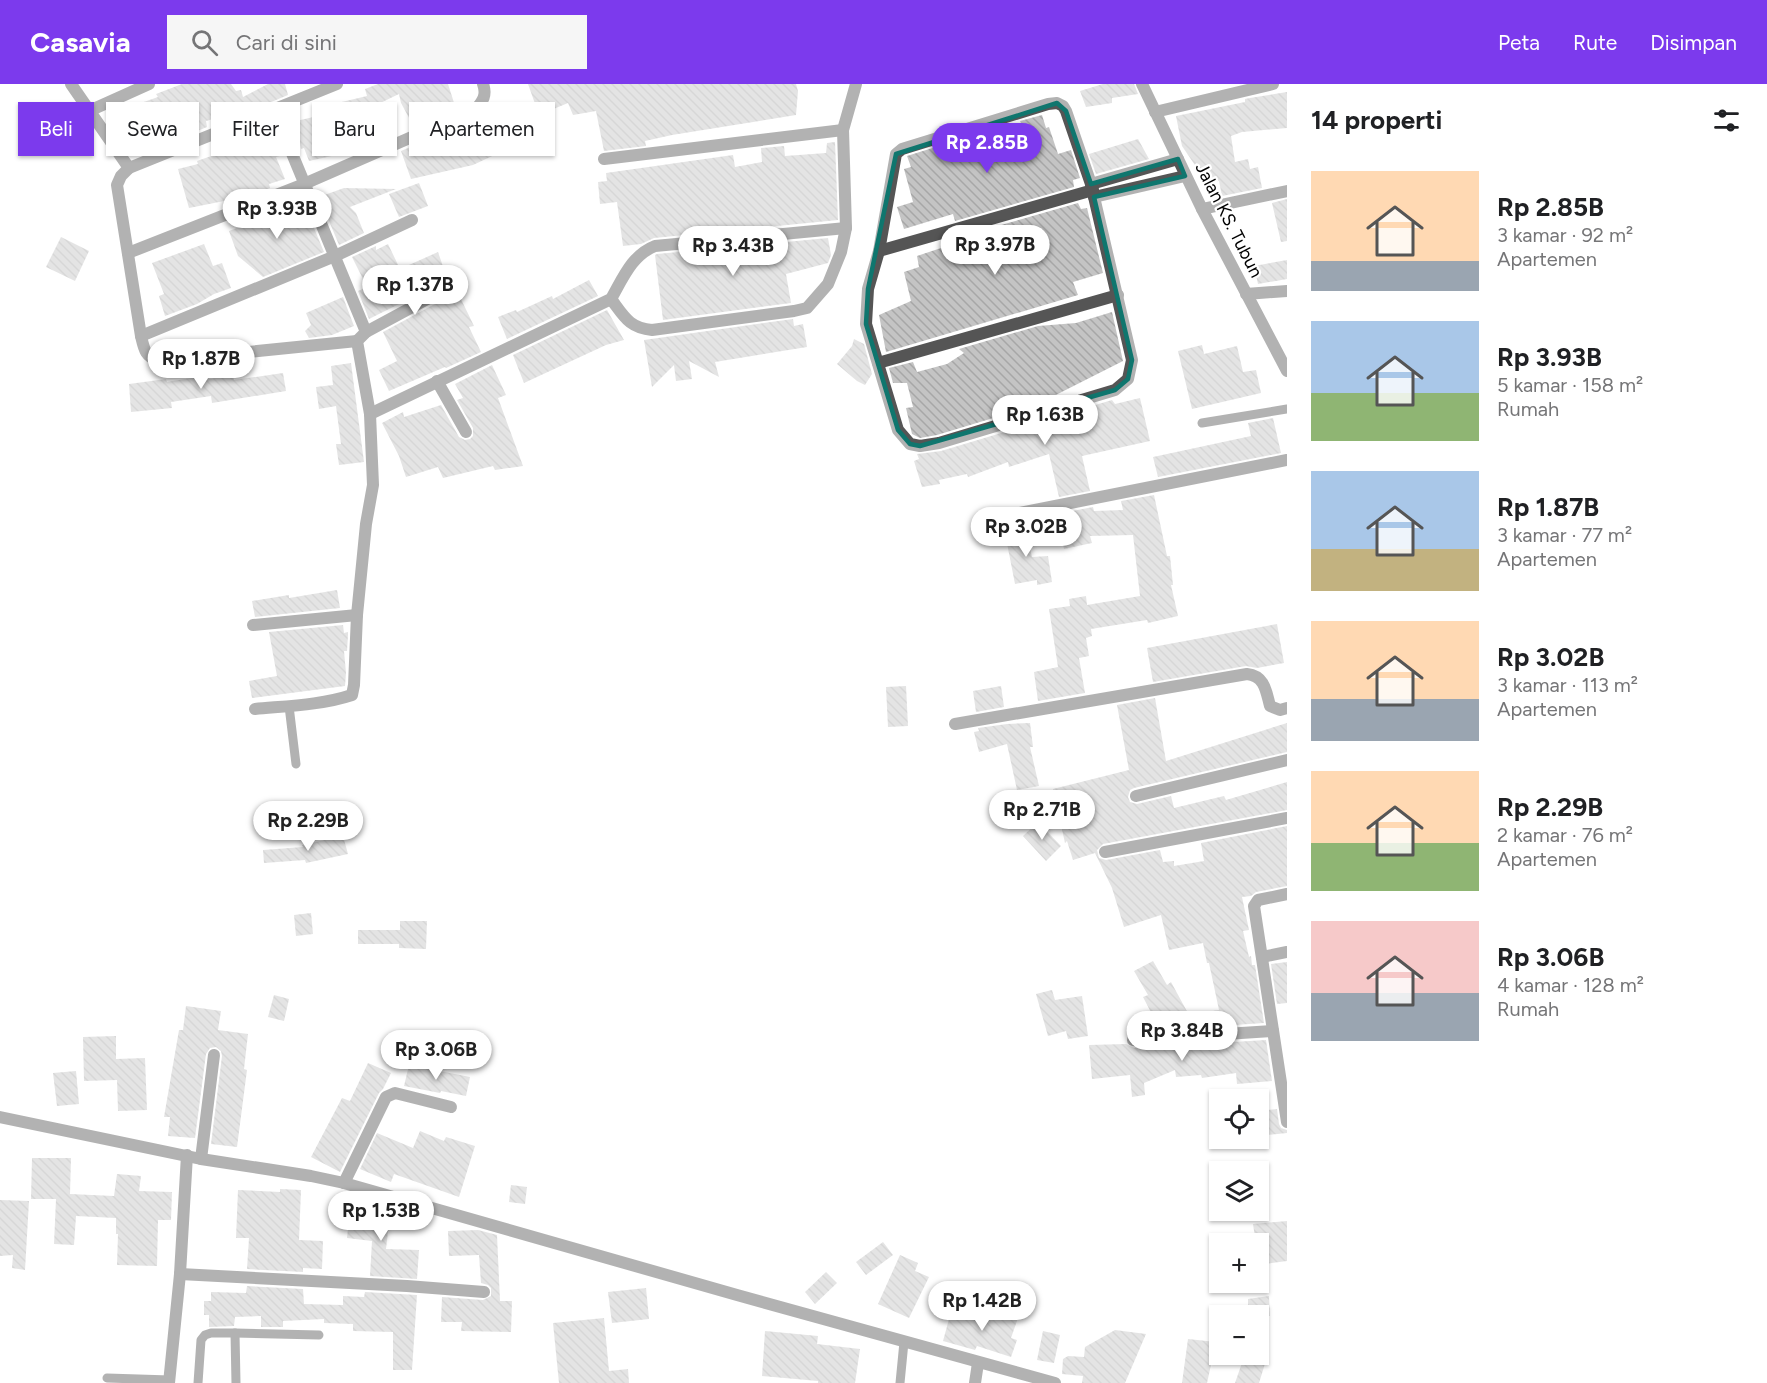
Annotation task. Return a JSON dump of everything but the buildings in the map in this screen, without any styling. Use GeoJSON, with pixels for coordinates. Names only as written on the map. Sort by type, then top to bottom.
{"type":"FeatureCollection","features":[{"type":"Feature","properties":{"kind":"street"},"geometry":{"type":"LineString","coordinates":[[71,84],[83,102]]}},
{"type":"Feature","properties":{"kind":"street"},"geometry":{"type":"LineString","coordinates":[[94,109],[149,84]]}},
{"type":"Feature","properties":{"kind":"street"},"geometry":{"type":"LineString","coordinates":[[293,102],[337,84]]}},
{"type":"Feature","properties":{"kind":"street"},"geometry":{"type":"LineString","coordinates":[[128,253],[303,184],[476,109],[484,100],[483,84]]}},
{"type":"Feature","properties":{"kind":"street"},"geometry":{"type":"LineString","coordinates":[[611,298],[627,320],[639,329],[652,330],[807,308],[828,284],[841,252],[846,228],[843,130],[856,84]]}},
{"type":"Feature","properties":{"kind":"street","name":"Jalan KS. Tubun"},"geometry":{"type":"LineString","coordinates":[[1142,84],[1185,176],[1287,371]]}},
{"type":"Feature","properties":{"kind":"street"},"geometry":{"type":"LineString","coordinates":[[1155,112],[1273,84]]}},
{"type":"Feature","properties":{"kind":"street"},"geometry":{"type":"LineString","coordinates":[[1057,103],[1066,111],[1093,190],[1132,360],[1128,379],[1115,390],[939,443],[920,446],[904,440],[898,430],[866,324],[868,289],[879,251],[896,154],[902,149],[1057,103]]}},
{"type":"Feature","properties":{"kind":"street"},"geometry":{"type":"LineString","coordinates":[[94,118],[129,168]]}},
{"type":"Feature","properties":{"kind":"street"},"geometry":{"type":"LineString","coordinates":[[604,159],[843,130]]}},
{"type":"Feature","properties":{"kind":"street"},"geometry":{"type":"LineString","coordinates":[[211,135],[129,168],[121,176],[117,185],[145,354],[159,361],[361,336],[442,291]]}},
{"type":"Feature","properties":{"kind":"street"},"geometry":{"type":"LineString","coordinates":[[255,709],[289,706],[352,695],[357,615],[372,485],[370,414],[361,336],[335,256],[292,156]]}},
{"type":"Feature","properties":{"kind":"street"},"geometry":{"type":"LineString","coordinates":[[879,251],[1093,190],[1178,159]]}},
{"type":"Feature","properties":{"kind":"street"},"geometry":{"type":"LineString","coordinates":[[1093,190],[1185,176]]}},
{"type":"Feature","properties":{"kind":"street"},"geometry":{"type":"LineString","coordinates":[[1202,209],[1287,191]]}},
{"type":"Feature","properties":{"kind":"street"},"geometry":{"type":"LineString","coordinates":[[141,336],[335,256],[412,220]]}},
{"type":"Feature","properties":{"kind":"street"},"geometry":{"type":"LineString","coordinates":[[370,414],[611,298],[631,264],[642,251],[655,246],[846,228]]}},
{"type":"Feature","properties":{"kind":"street"},"geometry":{"type":"LineString","coordinates":[[1246,294],[1287,291]]}},
{"type":"Feature","properties":{"kind":"street"},"geometry":{"type":"LineString","coordinates":[[878,363],[1118,295]]}},
{"type":"Feature","properties":{"kind":"street"},"geometry":{"type":"LineString","coordinates":[[437,381],[466,432]]}},
{"type":"Feature","properties":{"kind":"street"},"geometry":{"type":"LineString","coordinates":[[1020,513],[1287,460]]}},
{"type":"Feature","properties":{"kind":"street"},"geometry":{"type":"LineString","coordinates":[[253,625],[357,615]]}},
{"type":"Feature","properties":{"kind":"street"},"geometry":{"type":"LineString","coordinates":[[955,724],[1247,674],[1264,682],[1270,706],[1280,710],[1287,708]]}},
{"type":"Feature","properties":{"kind":"street"},"geometry":{"type":"LineString","coordinates":[[1136,796],[1287,760]]}},
{"type":"Feature","properties":{"kind":"street"},"geometry":{"type":"LineString","coordinates":[[1105,852],[1287,818]]}},
{"type":"Feature","properties":{"kind":"street"},"geometry":{"type":"LineString","coordinates":[[1287,894],[1261,899],[1255,903],[1274,1031],[1281,1046],[1287,1122]]}},
{"type":"Feature","properties":{"kind":"street"},"geometry":{"type":"LineString","coordinates":[[1262,957],[1287,952]]}},
{"type":"Feature","properties":{"kind":"street"},"geometry":{"type":"LineString","coordinates":[[1133,1040],[1274,1031]]}},
{"type":"Feature","properties":{"kind":"street"},"geometry":{"type":"LineString","coordinates":[[201,1159],[214,1055]]}},
{"type":"Feature","properties":{"kind":"street"},"geometry":{"type":"LineString","coordinates":[[345,1184],[386,1097],[396,1093],[451,1107]]}},
{"type":"Feature","properties":{"kind":"street"},"geometry":{"type":"LineString","coordinates":[[0,1117],[201,1159],[311,1176],[345,1184],[1055,1383]]}},
{"type":"Feature","properties":{"kind":"street"},"geometry":{"type":"LineString","coordinates":[[169,1381],[180,1274],[187,1155]]}},
{"type":"Feature","properties":{"kind":"street"},"geometry":{"type":"LineString","coordinates":[[180,1274],[484,1292]]}},
{"type":"Feature","properties":{"kind":"street"},"geometry":{"type":"LineString","coordinates":[[975,1383],[978,1363]]}},
{"type":"Feature","properties":{"kind":"lane"},"geometry":{"type":"LineString","coordinates":[[1202,423],[1287,409]]}},
{"type":"Feature","properties":{"kind":"lane"},"geometry":{"type":"LineString","coordinates":[[289,706],[296,764]]}},
{"type":"Feature","properties":{"kind":"lane"},"geometry":{"type":"LineString","coordinates":[[235,1333],[236,1383]]}},
{"type":"Feature","properties":{"kind":"lane"},"geometry":{"type":"LineString","coordinates":[[198,1383],[200,1348],[205,1335],[235,1333],[319,1335]]}},
{"type":"Feature","properties":{"kind":"lane"},"geometry":{"type":"LineString","coordinates":[[900,1383],[904,1342]]}},
{"type":"Feature","properties":{"kind":"lane"},"geometry":{"type":"LineString","coordinates":[[107,1378],[169,1381]]}},
{"type":"Feature","properties":{"kind":"highlighted area"},"geometry":{"type":"Polygon","coordinates":[[[1057,103],[1066,111],[1091,184],[1178,159],[1185,176],[1094,197],[1132,360],[1128,379],[1115,390],[920,446],[910,444],[898,430],[866,324],[868,289],[896,154],[1057,103]]]}}]}
